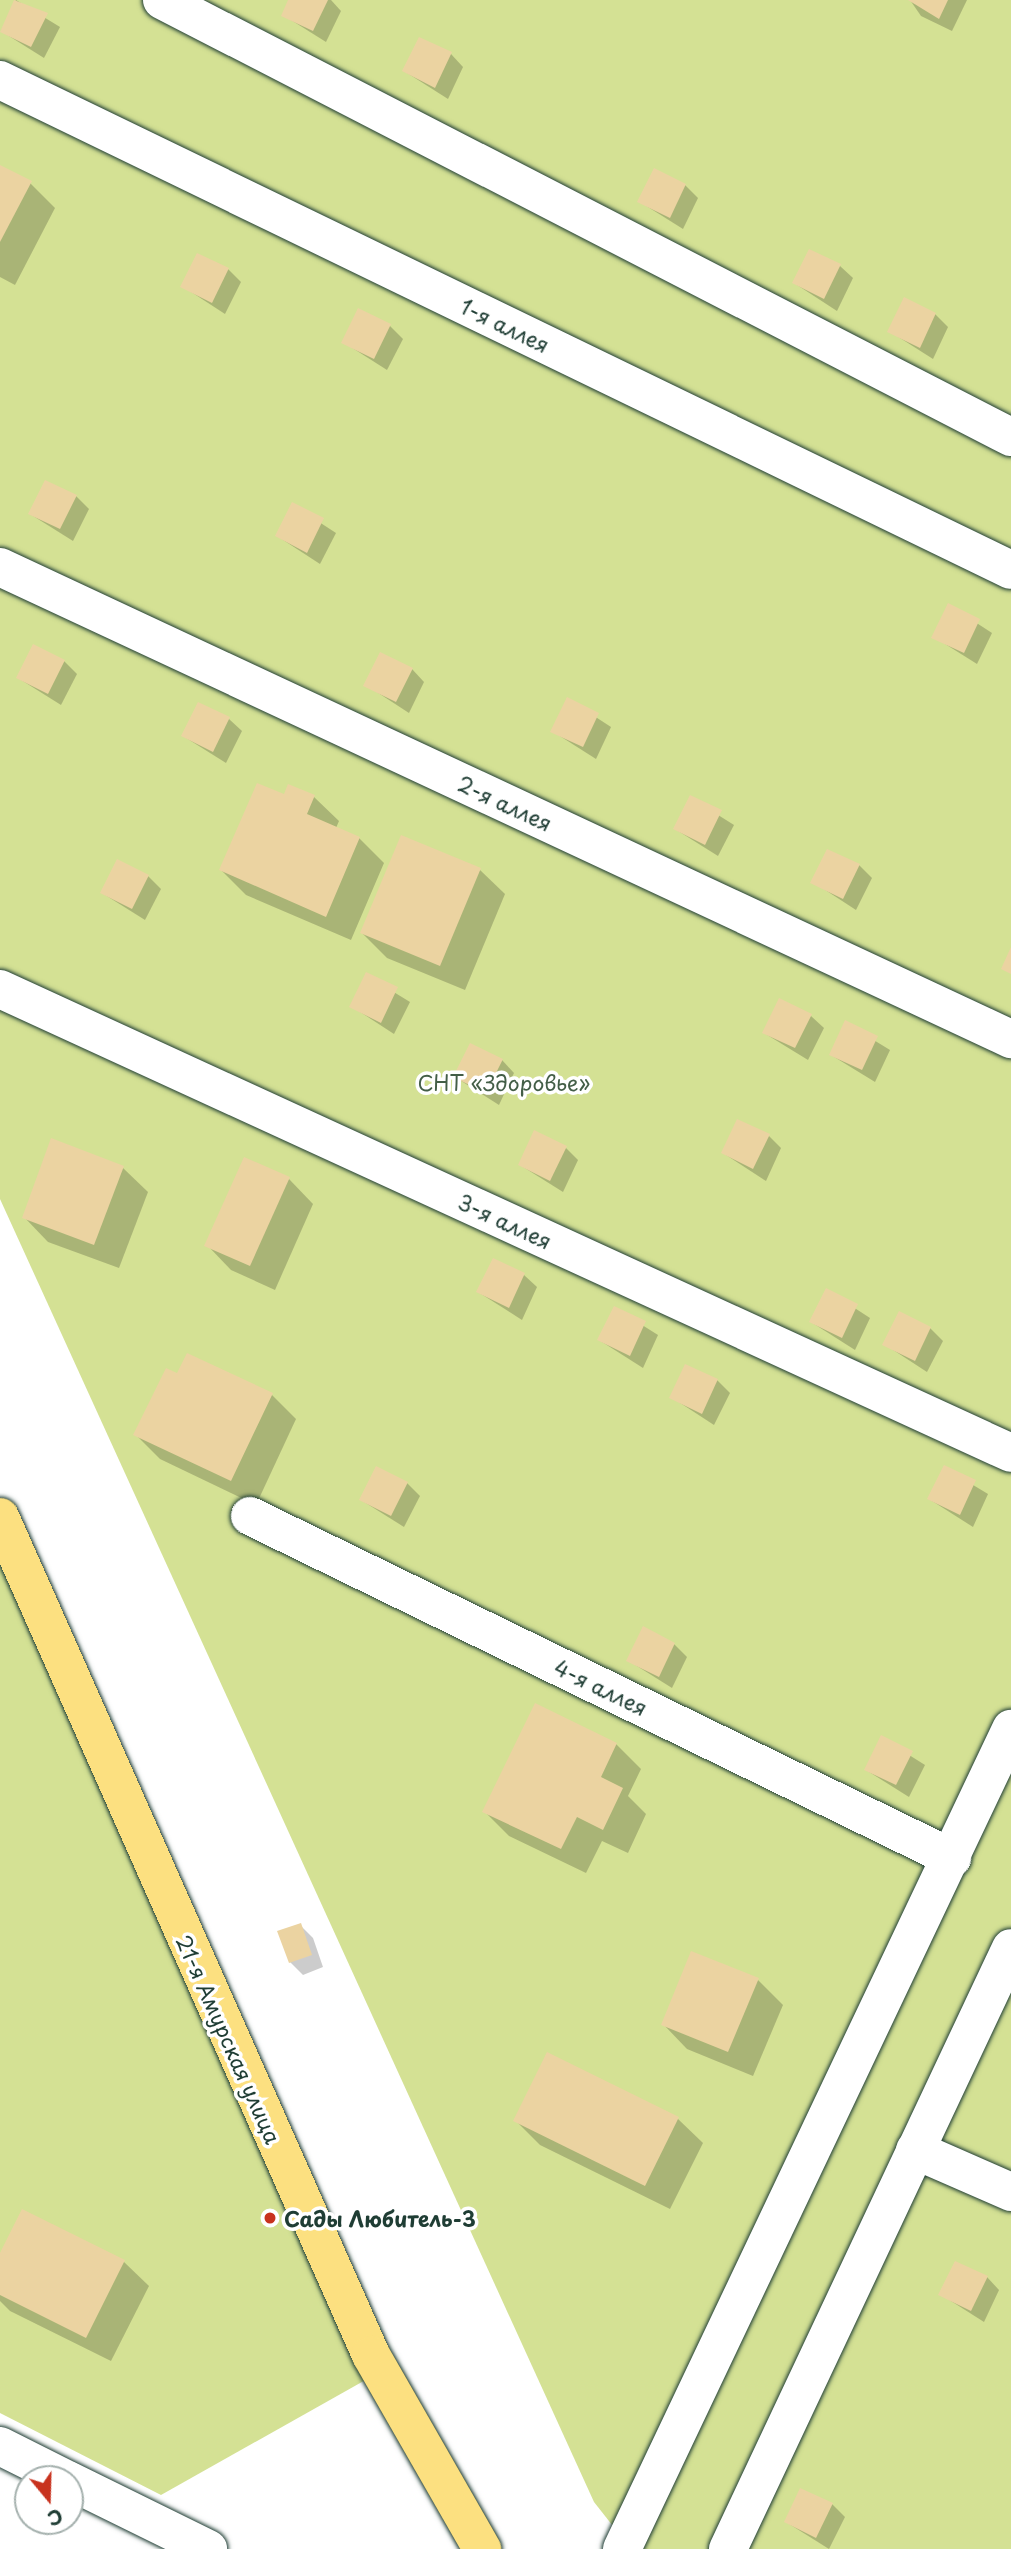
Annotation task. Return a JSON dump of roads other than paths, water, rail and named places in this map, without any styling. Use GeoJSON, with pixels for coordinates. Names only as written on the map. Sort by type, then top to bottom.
{"type":"FeatureCollection","features":[{"type":"Feature","properties":{"kind":"main road","name":"21-я Амурская улица"},"geometry":{"type":"LineString","coordinates":[[0,1517],[371,2356],[482,2549]]}},
{"type":"Feature","properties":{"kind":"street"},"geometry":{"type":"LineString","coordinates":[[162,0],[1011,438]]}},
{"type":"Feature","properties":{"kind":"street","name":"1-я аллея"},"geometry":{"type":"LineString","coordinates":[[0,80],[1011,570]]}},
{"type":"Feature","properties":{"kind":"street","name":"2-я аллея"},"geometry":{"type":"LineString","coordinates":[[0,567],[1011,1039]]}},
{"type":"Feature","properties":{"kind":"street","name":"3-я аллея"},"geometry":{"type":"LineString","coordinates":[[0,989],[1011,1453]]}},
{"type":"Feature","properties":{"kind":"street","name":"4-я аллея"},"geometry":{"type":"LineString","coordinates":[[250,1516],[952,1858]]}},
{"type":"Feature","properties":{"kind":"street"},"geometry":{"type":"LineString","coordinates":[[622,2549],[1011,1729]]}},
{"type":"Feature","properties":{"kind":"street"},"geometry":{"type":"LineString","coordinates":[[727,2549],[1011,1948]]}},
{"type":"Feature","properties":{"kind":"street"},"geometry":{"type":"LineString","coordinates":[[915,2150],[1011,2192]]}},
{"type":"Feature","properties":{"kind":"street"},"geometry":{"type":"LineString","coordinates":[[0,2446],[38,2465]]}},
{"type":"Feature","properties":{"kind":"street"},"geometry":{"type":"LineString","coordinates":[[84,2489],[189,2545]]}},
{"type":"Feature","properties":{"kind":"place","name":"Сады Любитель-3"},"geometry":{"type":"Point","coordinates":[270,2218]}},
{"type":"Feature","properties":{"kind":"park label","name":"СНТ «Здоровье»"},"geometry":{"type":"Point","coordinates":[504,1082]}}]}
